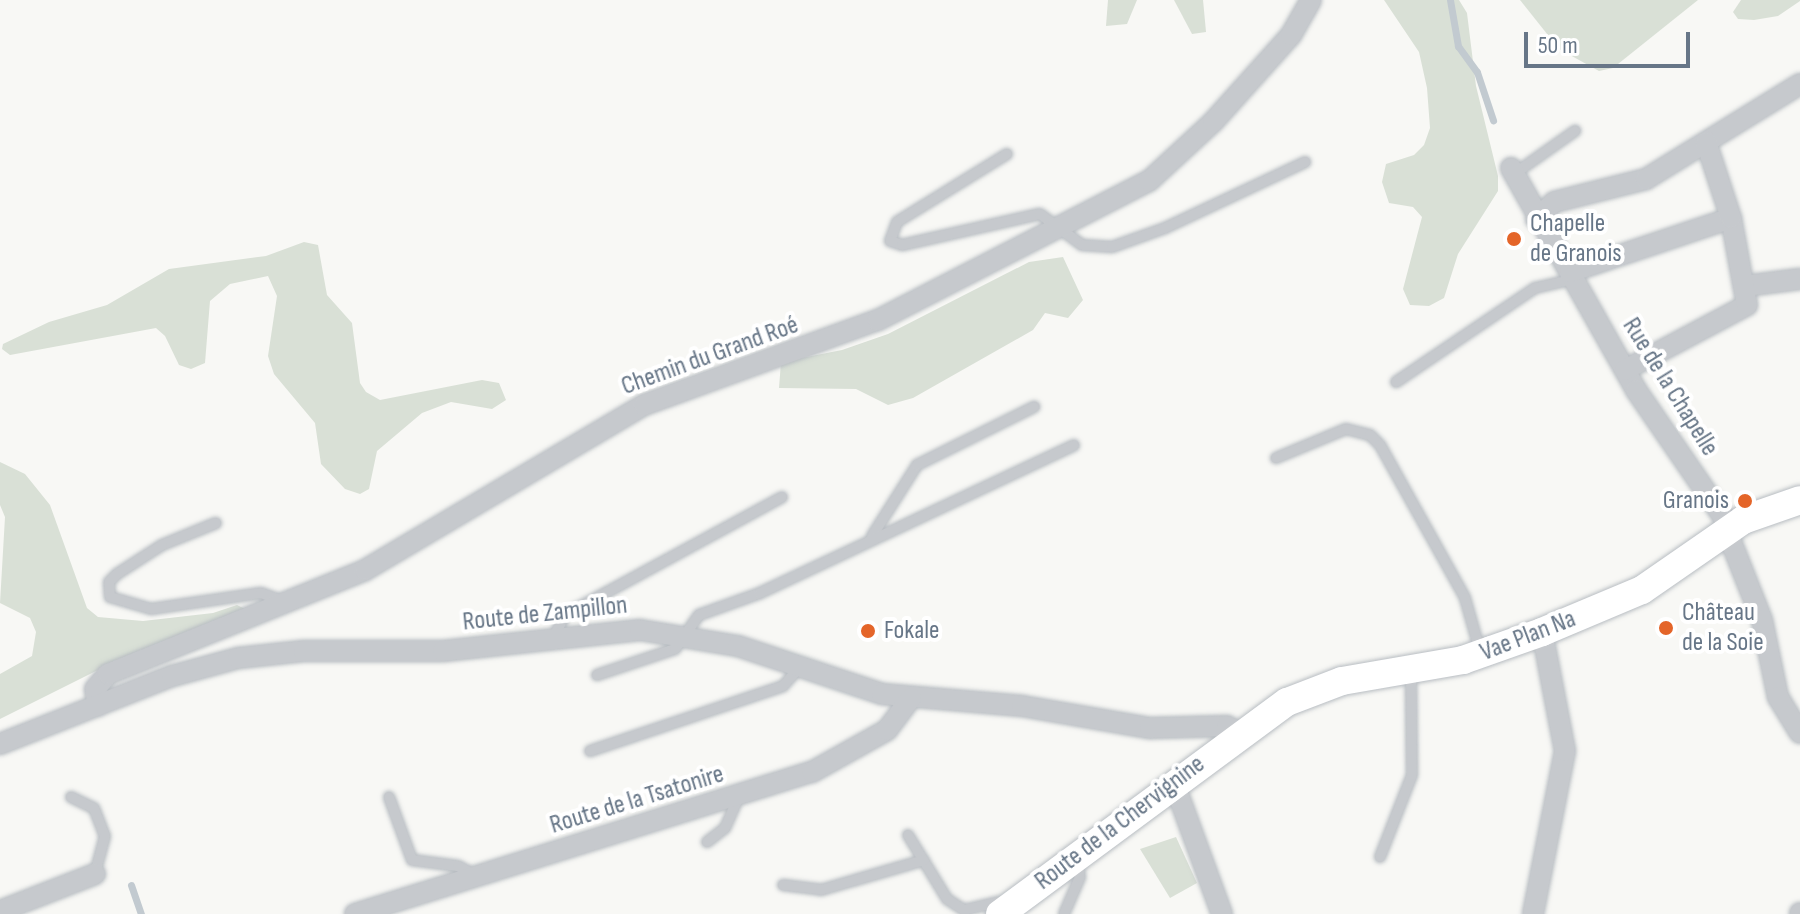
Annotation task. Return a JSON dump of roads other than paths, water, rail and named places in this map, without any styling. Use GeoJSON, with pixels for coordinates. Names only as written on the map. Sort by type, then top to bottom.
{"type":"FeatureCollection","features":[{"type":"Feature","properties":{"kind":"street","name":"Chemin du Grand Roé"},"geometry":{"type":"LineString","coordinates":[[98,706],[95,689],[108,674],[365,570],[644,405],[878,320],[1149,181],[1213,122],[1291,35],[1311,0]]}},
{"type":"Feature","properties":{"kind":"street"},"geometry":{"type":"LineString","coordinates":[[1536,219],[1554,202],[1646,179],[1800,84]]}},
{"type":"Feature","properties":{"kind":"street"},"geometry":{"type":"LineString","coordinates":[[1625,370],[1742,310],[1748,302],[1731,218],[1706,142]]}},
{"type":"Feature","properties":{"kind":"street","name":"Rue de la Chapelle"},"geometry":{"type":"LineString","coordinates":[[1513,171],[1536,219],[1572,275],[1625,370],[1728,528],[1762,620],[1778,697],[1800,733]]}},
{"type":"Feature","properties":{"kind":"street"},"geometry":{"type":"LineString","coordinates":[[1572,275],[1731,218]]}},
{"type":"Feature","properties":{"kind":"street"},"geometry":{"type":"LineString","coordinates":[[1745,286],[1800,279]]}},
{"type":"Feature","properties":{"kind":"street","name":"Vae Plan Na"},"geometry":{"type":"LineString","coordinates":[[1240,733],[1319,688],[1411,673],[1542,632],[1642,590],[1728,528],[1772,506],[1800,500]]}},
{"type":"Feature","properties":{"kind":"street","name":"Route de Zampillon"},"geometry":{"type":"LineString","coordinates":[[0,744],[172,676],[254,656],[443,651],[554,636],[631,630],[683,635],[746,648],[870,691],[911,698],[1022,706],[1150,728],[1229,726],[1240,733]]}},
{"type":"Feature","properties":{"kind":"street"},"geometry":{"type":"LineString","coordinates":[[1533,914],[1565,751],[1542,632]]}},
{"type":"Feature","properties":{"kind":"street","name":"Route de la Tsatonire"},"geometry":{"type":"LineString","coordinates":[[355,914],[812,772],[879,736],[911,698]]}},
{"type":"Feature","properties":{"kind":"street","name":"Route de la Chervignine"},"geometry":{"type":"LineString","coordinates":[[1000,914],[1240,733]]}},
{"type":"Feature","properties":{"kind":"street"},"geometry":{"type":"LineString","coordinates":[[1174,783],[1222,914]]}},
{"type":"Feature","properties":{"kind":"street"},"geometry":{"type":"LineString","coordinates":[[0,911],[95,874]]}},
{"type":"Feature","properties":{"kind":"lane"},"geometry":{"type":"LineString","coordinates":[[1513,171],[1575,131]]}},
{"type":"Feature","properties":{"kind":"lane"},"geometry":{"type":"LineString","coordinates":[[1007,154],[897,222],[890,241],[902,245],[1030,215],[1045,215],[1090,247],[1127,243],[1305,162]]}},
{"type":"Feature","properties":{"kind":"lane"},"geometry":{"type":"LineString","coordinates":[[1396,382],[1535,288],[1572,275]]}},
{"type":"Feature","properties":{"kind":"lane"},"geometry":{"type":"LineString","coordinates":[[871,538],[917,465],[1034,407]]}},
{"type":"Feature","properties":{"kind":"lane"},"geometry":{"type":"LineString","coordinates":[[1276,458],[1346,429],[1370,435],[1380,445],[1465,598],[1481,653]]}},
{"type":"Feature","properties":{"kind":"lane"},"geometry":{"type":"LineString","coordinates":[[597,675],[675,649],[699,615],[760,593],[871,538],[1074,445]]}},
{"type":"Feature","properties":{"kind":"lane"},"geometry":{"type":"LineString","coordinates":[[554,636],[565,615],[782,497]]}},
{"type":"Feature","properties":{"kind":"lane"},"geometry":{"type":"LineString","coordinates":[[216,523],[162,545],[117,574],[109,582],[110,597],[151,609],[261,593],[283,601]]}},
{"type":"Feature","properties":{"kind":"lane"},"geometry":{"type":"LineString","coordinates":[[590,751],[783,686],[799,668]]}},
{"type":"Feature","properties":{"kind":"lane"},"geometry":{"type":"LineString","coordinates":[[1380,857],[1412,775],[1411,673]]}},
{"type":"Feature","properties":{"kind":"lane"},"geometry":{"type":"LineString","coordinates":[[707,842],[725,828],[740,795]]}},
{"type":"Feature","properties":{"kind":"lane"},"geometry":{"type":"LineString","coordinates":[[71,797],[94,808],[105,836],[95,874]]}},
{"type":"Feature","properties":{"kind":"lane"},"geometry":{"type":"LineString","coordinates":[[389,797],[412,860],[458,866],[479,877]]}},
{"type":"Feature","properties":{"kind":"lane"},"geometry":{"type":"LineString","coordinates":[[908,835],[947,899],[964,910],[1023,897]]}},
{"type":"Feature","properties":{"kind":"lane"},"geometry":{"type":"LineString","coordinates":[[1066,914],[1080,877],[1076,857]]}},
{"type":"Feature","properties":{"kind":"lane"},"geometry":{"type":"LineString","coordinates":[[783,885],[821,890],[924,860]]}},
{"type":"Feature","properties":{"kind":"waterway"},"geometry":{"type":"LineString","coordinates":[[1450,0],[1458,46],[1477,72],[1493,120]]}},
{"type":"Feature","properties":{"kind":"waterway"},"geometry":{"type":"LineString","coordinates":[[131,885],[141,914]]}},
{"type":"Feature","properties":{"kind":"place","name":"Chapelle de Granois"},"geometry":{"type":"Point","coordinates":[1514,239]}},
{"type":"Feature","properties":{"kind":"place","name":"Granois"},"geometry":{"type":"Point","coordinates":[1745,501]}},
{"type":"Feature","properties":{"kind":"place","name":"Château de la Soie"},"geometry":{"type":"Point","coordinates":[1666,628]}},
{"type":"Feature","properties":{"kind":"place","name":"Fokale"},"geometry":{"type":"Point","coordinates":[868,631]}}]}
